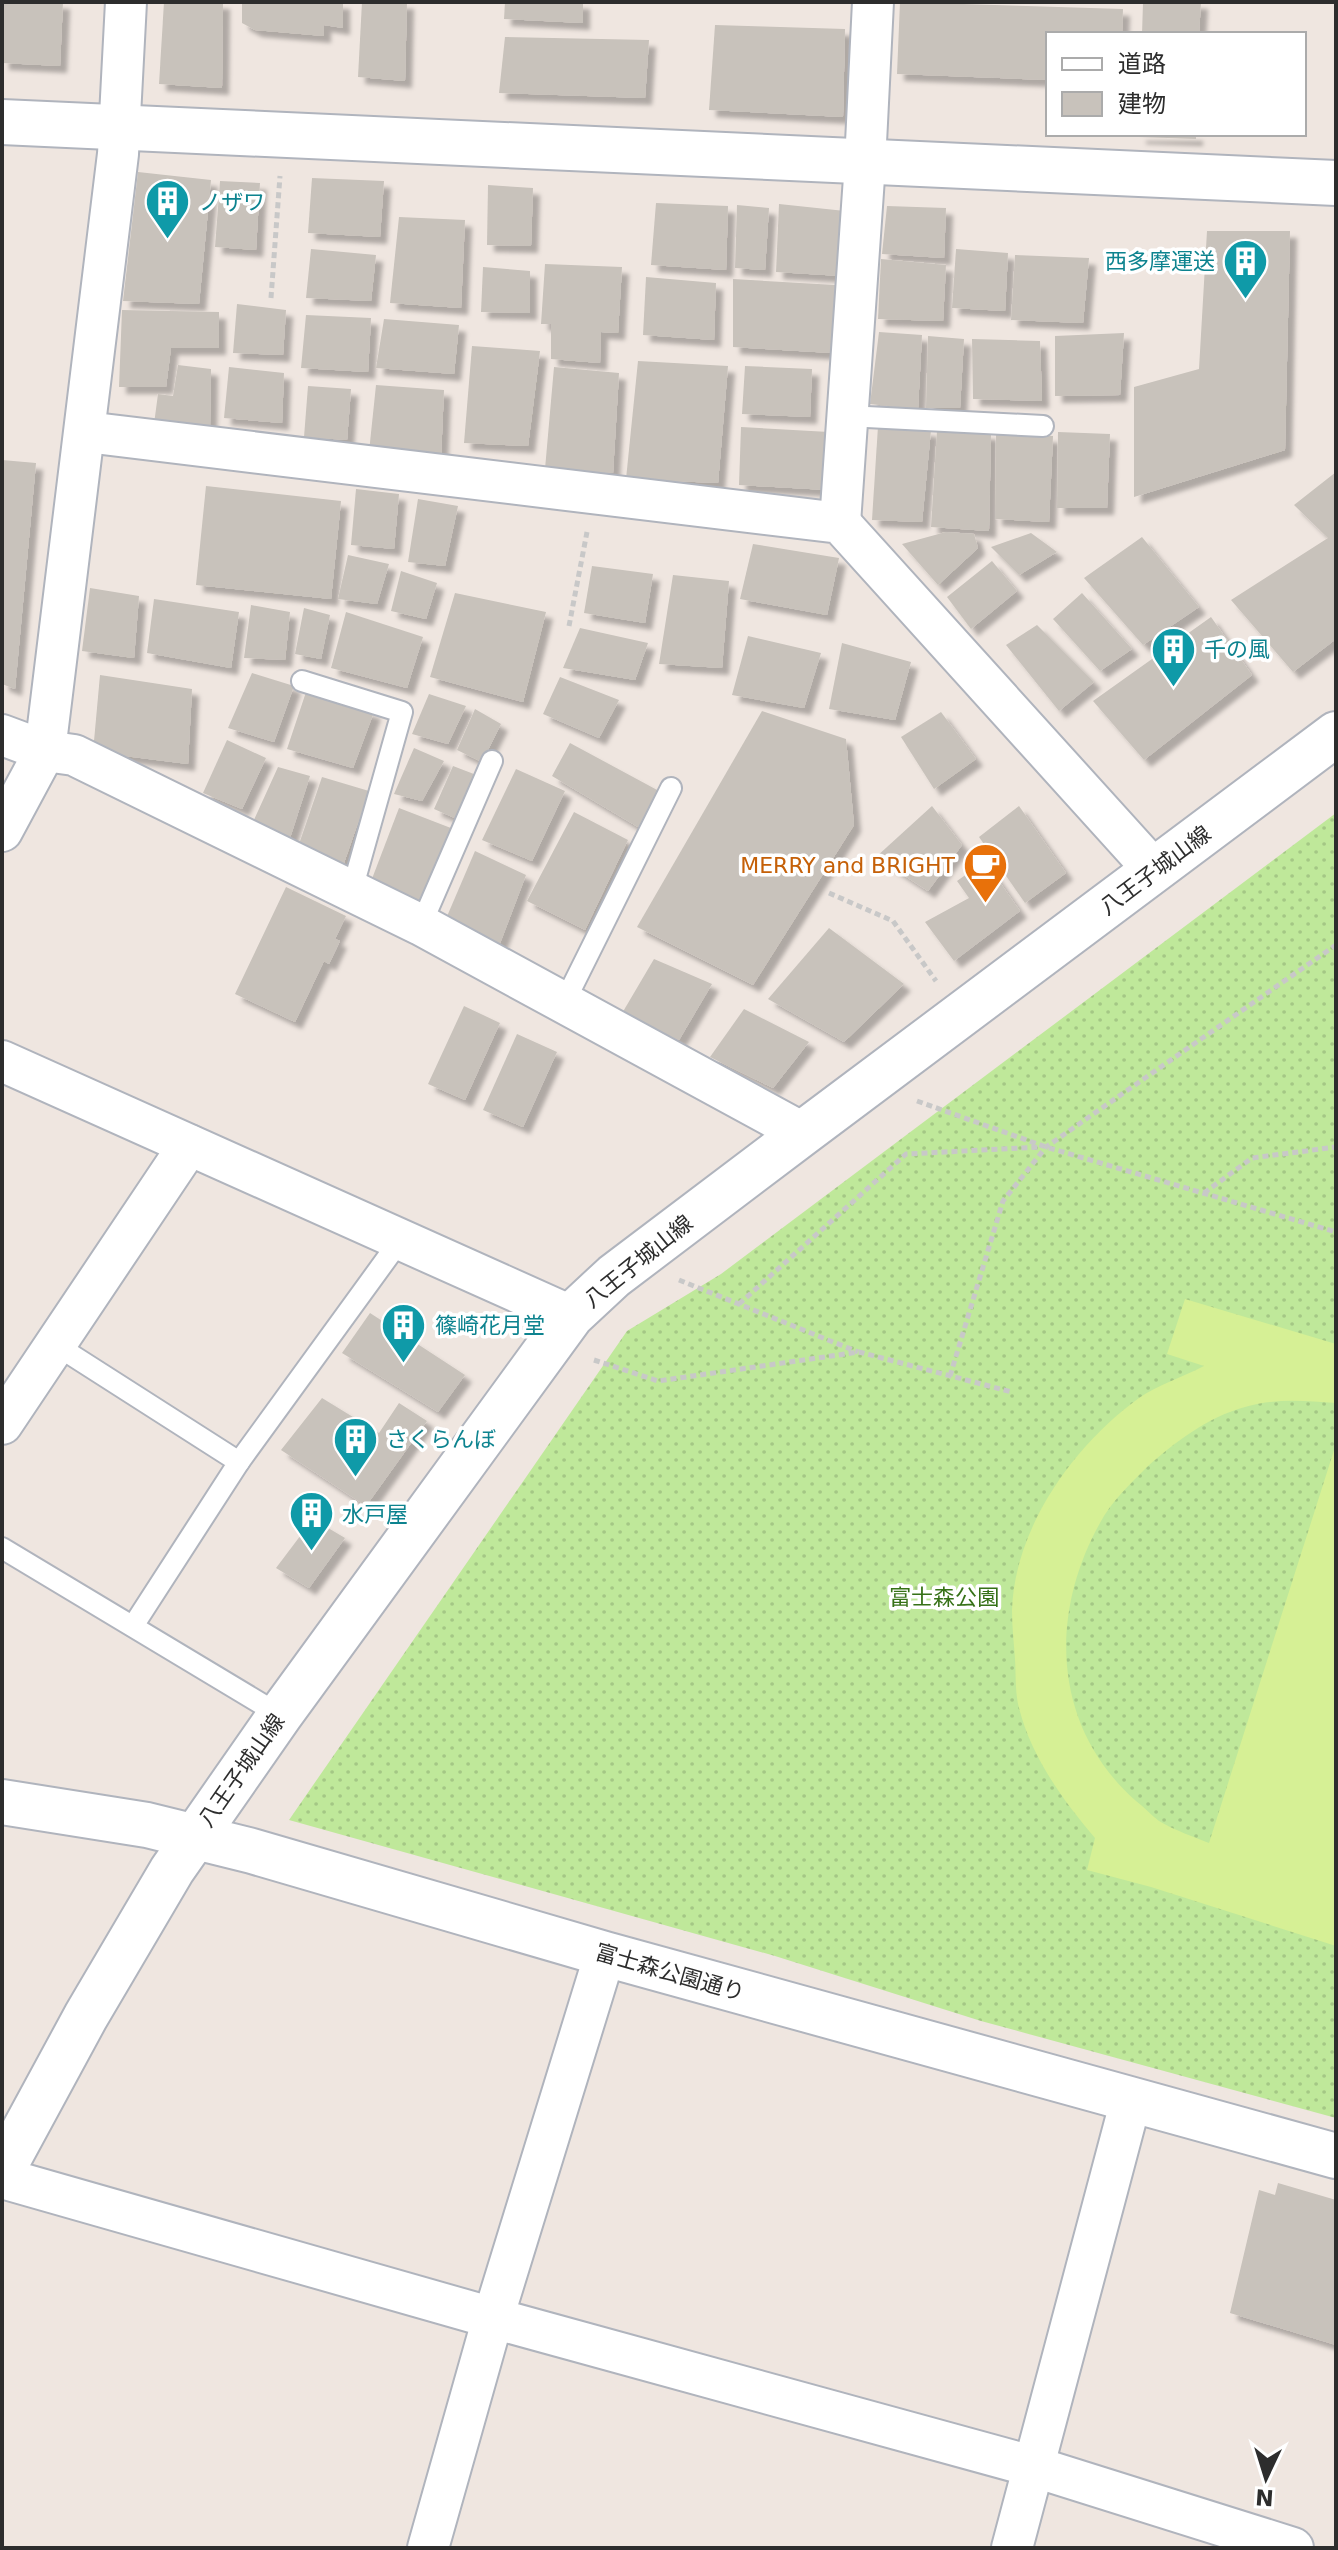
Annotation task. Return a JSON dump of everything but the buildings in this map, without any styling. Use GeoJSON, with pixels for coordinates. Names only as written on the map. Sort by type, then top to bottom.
{"type":"FeatureCollection","features":[{"type":"Feature","properties":{"kind":"street"},"geometry":{"type":"LineString","coordinates":[[2,831],[45,751],[86,432],[120,128],[126,2]]}},
{"type":"Feature","properties":{"kind":"street"},"geometry":{"type":"LineString","coordinates":[[840,523],[873,2]]}},
{"type":"Feature","properties":{"kind":"street"},"geometry":{"type":"LineString","coordinates":[[2,122],[1336,183]]}},
{"type":"Feature","properties":{"kind":"street"},"geometry":{"type":"LineString","coordinates":[[86,432],[840,523],[1155,871]]}},
{"type":"Feature","properties":{"kind":"street","name":"八王子城山線"},"geometry":{"type":"LineString","coordinates":[[2,2171],[86,2016],[172,1870],[280,1715],[571,1316],[614,1276],[1336,734]]}},
{"type":"Feature","properties":{"kind":"street"},"geometry":{"type":"LineString","coordinates":[[2,735],[45,751],[74,755],[352,890],[803,1133]]}},
{"type":"Feature","properties":{"kind":"street"},"geometry":{"type":"LineString","coordinates":[[2,1061],[571,1316]]}},
{"type":"Feature","properties":{"kind":"street"},"geometry":{"type":"LineString","coordinates":[[2,1424],[189,1145]]}},
{"type":"Feature","properties":{"kind":"street","name":"富士森公園通り"},"geometry":{"type":"LineString","coordinates":[[2,1802],[147,1825],[195,1836],[605,1954],[1336,2156]]}},
{"type":"Feature","properties":{"kind":"street"},"geometry":{"type":"LineString","coordinates":[[428,2548],[493,2318],[605,1954]]}},
{"type":"Feature","properties":{"kind":"street"},"geometry":{"type":"LineString","coordinates":[[1012,2548],[1131,2100]]}},
{"type":"Feature","properties":{"kind":"street"},"geometry":{"type":"LineString","coordinates":[[2,2178],[493,2318],[1035,2467],[1293,2548]]}},
{"type":"Feature","properties":{"kind":"lane"},"geometry":{"type":"LineString","coordinates":[[847,416],[1043,426]]}},
{"type":"Feature","properties":{"kind":"lane"},"geometry":{"type":"LineString","coordinates":[[302,681],[402,712],[352,890]]}},
{"type":"Feature","properties":{"kind":"lane"},"geometry":{"type":"LineString","coordinates":[[421,925],[492,761]]}},
{"type":"Feature","properties":{"kind":"lane"},"geometry":{"type":"LineString","coordinates":[[564,1003],[671,788]]}},
{"type":"Feature","properties":{"kind":"lane"},"geometry":{"type":"LineString","coordinates":[[133,1626],[239,1462],[401,1239]]}},
{"type":"Feature","properties":{"kind":"lane"},"geometry":{"type":"LineString","coordinates":[[56,1345],[239,1462]]}},
{"type":"Feature","properties":{"kind":"lane"},"geometry":{"type":"LineString","coordinates":[[2,1548],[280,1715]]}},
{"type":"Feature","properties":{"kind":"path"},"geometry":{"type":"LineString","coordinates":[[271,298],[283,135]]}},
{"type":"Feature","properties":{"kind":"path"},"geometry":{"type":"LineString","coordinates":[[569,626],[589,522]]}},
{"type":"Feature","properties":{"kind":"path"},"geometry":{"type":"LineString","coordinates":[[829,893],[893,921],[939,985]]}},
{"type":"Feature","properties":{"kind":"path"},"geometry":{"type":"LineString","coordinates":[[950,1376],[1003,1201],[1046,1147],[1336,946]]}},
{"type":"Feature","properties":{"kind":"path"},"geometry":{"type":"LineString","coordinates":[[869,1083],[1046,1147],[1336,1232]]}},
{"type":"Feature","properties":{"kind":"path"},"geometry":{"type":"LineString","coordinates":[[739,1304],[906,1154],[1046,1147]]}},
{"type":"Feature","properties":{"kind":"path"},"geometry":{"type":"LineString","coordinates":[[1204,1193],[1252,1158],[1336,1147]]}},
{"type":"Feature","properties":{"kind":"path"},"geometry":{"type":"LineString","coordinates":[[679,1280],[859,1352],[1012,1392]]}},
{"type":"Feature","properties":{"kind":"path"},"geometry":{"type":"LineString","coordinates":[[594,1360],[658,1381],[859,1352]]}},
{"type":"Feature","properties":{"kind":"green space","name":"富士森公園"},"geometry":{"type":"Polygon","coordinates":[[[1336,813],[1336,2118],[981,2021],[775,1956],[289,1820],[627,1331],[721,1274],[1336,813]]]}},
{"type":"Feature","properties":{"kind":"green space"},"geometry":{"type":"Polygon","coordinates":[[[1185,1299],[1336,1344],[1336,1403],[1279,1401],[1231,1411],[1181,1440],[1147,1467],[1121,1494],[1100,1523],[1083,1559],[1072,1595],[1067,1633],[1067,1670],[1074,1705],[1088,1740],[1108,1772],[1136,1801],[1159,1821],[1209,1843],[1336,1444],[1336,1946],[1151,1887],[1087,1870],[1095,1838],[1040,1761],[1019,1708],[1012,1611],[1015,1580],[1024,1549],[1052,1491],[1092,1439],[1139,1398],[1204,1366],[1167,1354],[1185,1299]]]}},
{"type":"Feature","properties":{"kind":"place","name":"ノザワ"},"geometry":{"type":"Point","coordinates":[168,241]}},
{"type":"Feature","properties":{"kind":"place","name":"西多摩運送"},"geometry":{"type":"Point","coordinates":[1246,300]}},
{"type":"Feature","properties":{"kind":"place","name":"千の風"},"geometry":{"type":"Point","coordinates":[1173,688]}},
{"type":"Feature","properties":{"kind":"place","name":"MERRY and BRIGHT"},"geometry":{"type":"Point","coordinates":[986,904]}},
{"type":"Feature","properties":{"kind":"place","name":"篠崎花月堂"},"geometry":{"type":"Point","coordinates":[404,1364]}},
{"type":"Feature","properties":{"kind":"place","name":"さくらんぼ"},"geometry":{"type":"Point","coordinates":[355,1478]}},
{"type":"Feature","properties":{"kind":"place","name":"水戸屋"},"geometry":{"type":"Point","coordinates":[311,1553]}}]}
